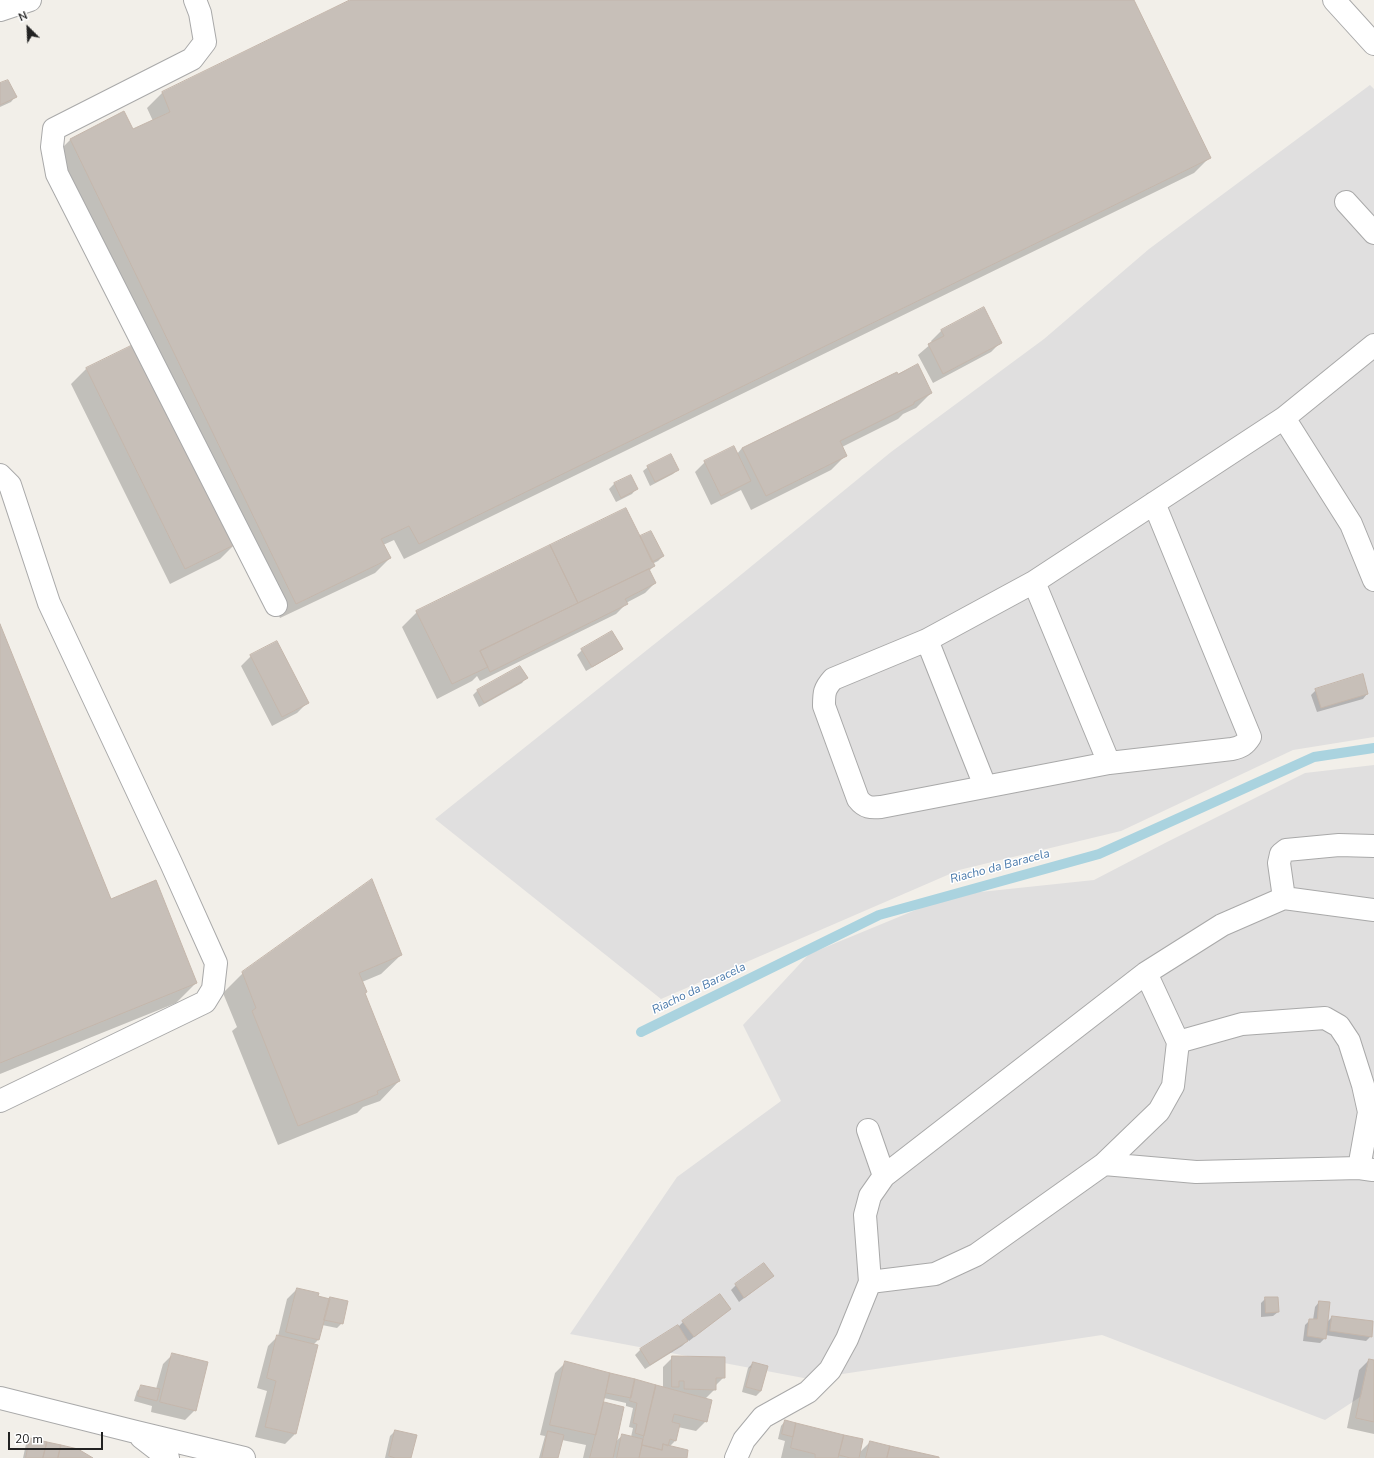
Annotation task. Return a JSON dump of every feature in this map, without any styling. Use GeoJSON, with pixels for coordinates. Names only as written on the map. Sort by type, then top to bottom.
{"type":"FeatureCollection","features":[{"type":"Feature","properties":{"kind":"street"},"geometry":{"type":"LineString","coordinates":[[0,10],[30,0]]}},
{"type":"Feature","properties":{"kind":"street"},"geometry":{"type":"LineString","coordinates":[[195,0],[200,12],[205,42],[192,59],[54,128],[52,147],[57,174],[276,605]]}},
{"type":"Feature","properties":{"kind":"street"},"geometry":{"type":"LineString","coordinates":[[1334,0],[1374,44]]}},
{"type":"Feature","properties":{"kind":"street"},"geometry":{"type":"LineString","coordinates":[[1346,202],[1374,233]]}},
{"type":"Feature","properties":{"kind":"street"},"geometry":{"type":"LineString","coordinates":[[1154,503],[1250,737],[1246,744],[1232,749],[1109,762],[881,807],[869,808],[863,805],[858,799],[824,706],[826,687],[833,679],[927,640],[1034,582],[1154,503],[1284,418],[1374,344]]}},
{"type":"Feature","properties":{"kind":"street"},"geometry":{"type":"LineString","coordinates":[[1284,418],[1351,524],[1374,580]]}},
{"type":"Feature","properties":{"kind":"street"},"geometry":{"type":"LineString","coordinates":[[0,475],[10,486],[49,603],[167,855],[216,964],[213,989],[204,1002],[0,1101]]}},
{"type":"Feature","properties":{"kind":"street"},"geometry":{"type":"LineString","coordinates":[[1034,582],[1109,762]]}},
{"type":"Feature","properties":{"kind":"street"},"geometry":{"type":"LineString","coordinates":[[927,640],[985,786]]}},
{"type":"Feature","properties":{"kind":"street"},"geometry":{"type":"LineString","coordinates":[[1284,898],[1279,862],[1281,854],[1286,850],[1339,845],[1374,846]]}},
{"type":"Feature","properties":{"kind":"street"},"geometry":{"type":"LineString","coordinates":[[736,1458],[744,1440],[763,1417],[808,1392],[830,1370],[847,1339],[870,1282],[865,1215],[870,1196],[884,1176],[1146,973],[1222,925],[1284,898],[1374,910]]}},
{"type":"Feature","properties":{"kind":"street"},"geometry":{"type":"LineString","coordinates":[[870,1282],[935,1274],[976,1255],[1104,1164],[1158,1110],[1173,1086],[1178,1042],[1146,973]]}},
{"type":"Feature","properties":{"kind":"street"},"geometry":{"type":"LineString","coordinates":[[1104,1164],[1196,1172],[1366,1169],[1369,1112],[1363,1085],[1349,1041],[1339,1026],[1326,1018],[1242,1024],[1178,1042]]}},
{"type":"Feature","properties":{"kind":"street"},"geometry":{"type":"LineString","coordinates":[[868,1130],[884,1176]]}},
{"type":"Feature","properties":{"kind":"street"},"geometry":{"type":"LineString","coordinates":[[0,1398],[244,1458]]}},
{"type":"Feature","properties":{"kind":"street"},"geometry":{"type":"LineString","coordinates":[[136,1432],[168,1458]]}},
{"type":"Feature","properties":{"kind":"shaded area"},"geometry":{"type":"Polygon","coordinates":[[[1370,85],[1374,89],[1374,737],[1293,750],[1121,831],[959,870],[661,999],[435,819],[726,587],[891,452],[1044,339],[1149,249],[1370,85]]]}},
{"type":"Feature","properties":{"kind":"shaded area"},"geometry":{"type":"Polygon","coordinates":[[[1374,765],[1374,1388],[1325,1420],[1102,1335],[809,1379],[570,1334],[677,1177],[781,1101],[743,1025],[809,954],[952,895],[1094,880],[1305,773],[1374,765]]]}},
{"type":"Feature","properties":{"kind":"building"},"geometry":{"type":"Polygon","coordinates":[[[350,0],[1134,0],[1211,158],[419,544],[409,526],[381,539],[391,558],[296,604],[70,139],[124,111],[133,129],[170,112],[162,92],[350,0]]]}},
{"type":"Feature","properties":{"kind":"building"},"geometry":{"type":"Polygon","coordinates":[[[8,80],[17,97],[0,105],[0,83],[8,80]]]}},
{"type":"Feature","properties":{"kind":"building"},"geometry":{"type":"Polygon","coordinates":[[[984,307],[1002,343],[943,374],[928,344],[944,336],[941,330],[984,307]]]}},
{"type":"Feature","properties":{"kind":"building"},"geometry":{"type":"Polygon","coordinates":[[[137,343],[236,544],[185,569],[86,368],[137,343]]]}},
{"type":"Feature","properties":{"kind":"building"},"geometry":{"type":"Polygon","coordinates":[[[918,364],[932,393],[914,402],[914,404],[840,441],[847,456],[766,496],[742,448],[897,372],[898,374],[918,364]]]}},
{"type":"Feature","properties":{"kind":"building"},"geometry":{"type":"Polygon","coordinates":[[[734,446],[751,481],[721,496],[704,461],[734,446]]]}},
{"type":"Feature","properties":{"kind":"building"},"geometry":{"type":"Polygon","coordinates":[[[671,454],[679,470],[655,482],[647,466],[671,454]]]}},
{"type":"Feature","properties":{"kind":"building"},"geometry":{"type":"Polygon","coordinates":[[[631,475],[638,489],[621,498],[614,483],[631,475]]]}},
{"type":"Feature","properties":{"kind":"building"},"geometry":{"type":"Polygon","coordinates":[[[626,508],[655,566],[578,603],[550,545],[626,508]]]}},
{"type":"Feature","properties":{"kind":"building"},"geometry":{"type":"Polygon","coordinates":[[[651,531],[664,556],[652,562],[640,536],[651,531]]]}},
{"type":"Feature","properties":{"kind":"building"},"geometry":{"type":"Polygon","coordinates":[[[550,545],[578,603],[480,651],[488,667],[452,684],[416,611],[550,545]]]}},
{"type":"Feature","properties":{"kind":"building"},"geometry":{"type":"Polygon","coordinates":[[[649,569],[656,583],[625,599],[628,604],[490,672],[480,651],[649,569]]]}},
{"type":"Feature","properties":{"kind":"building"},"geometry":{"type":"Polygon","coordinates":[[[0,624],[111,899],[156,880],[197,983],[0,1063],[0,624]]]}},
{"type":"Feature","properties":{"kind":"building"},"geometry":{"type":"Polygon","coordinates":[[[612,631],[623,649],[592,667],[581,649],[612,631]]]}},
{"type":"Feature","properties":{"kind":"building"},"geometry":{"type":"Polygon","coordinates":[[[277,641],[309,703],[282,717],[250,655],[277,641]]]}},
{"type":"Feature","properties":{"kind":"building"},"geometry":{"type":"Polygon","coordinates":[[[520,666],[528,678],[484,703],[477,690],[520,666]]]}},
{"type":"Feature","properties":{"kind":"building"},"geometry":{"type":"Polygon","coordinates":[[[1363,674],[1368,694],[1321,708],[1315,689],[1363,674]]]}},
{"type":"Feature","properties":{"kind":"building"},"geometry":{"type":"Polygon","coordinates":[[[372,879],[402,955],[359,973],[367,992],[365,993],[400,1081],[377,1091],[378,1094],[298,1126],[252,1011],[256,1008],[242,972],[372,879]]]}},
{"type":"Feature","properties":{"kind":"building"},"geometry":{"type":"Polygon","coordinates":[[[764,1263],[774,1276],[744,1298],[735,1284],[764,1263]]]}},
{"type":"Feature","properties":{"kind":"building"},"geometry":{"type":"Polygon","coordinates":[[[297,1288],[319,1293],[318,1296],[330,1299],[319,1340],[286,1332],[297,1288]]]}},
{"type":"Feature","properties":{"kind":"building"},"geometry":{"type":"Polygon","coordinates":[[[720,1294],[731,1309],[694,1337],[682,1321],[720,1294]]]}},
{"type":"Feature","properties":{"kind":"building"},"geometry":{"type":"Polygon","coordinates":[[[330,1297],[348,1301],[343,1324],[324,1320],[330,1297]]]}},
{"type":"Feature","properties":{"kind":"building"},"geometry":{"type":"Polygon","coordinates":[[[1265,1297],[1278,1297],[1279,1312],[1266,1313],[1265,1297]]]}},
{"type":"Feature","properties":{"kind":"building"},"geometry":{"type":"Polygon","coordinates":[[[1319,1301],[1330,1302],[1326,1339],[1307,1336],[1309,1319],[1317,1319],[1319,1301]]]}},
{"type":"Feature","properties":{"kind":"building"},"geometry":{"type":"Polygon","coordinates":[[[1332,1316],[1373,1321],[1372,1337],[1330,1331],[1332,1316]]]}},
{"type":"Feature","properties":{"kind":"building"},"geometry":{"type":"Polygon","coordinates":[[[678,1325],[688,1341],[650,1365],[640,1349],[678,1325]]]}},
{"type":"Feature","properties":{"kind":"building"},"geometry":{"type":"Polygon","coordinates":[[[277,1335],[318,1345],[296,1434],[265,1427],[276,1381],[267,1378],[277,1335]]]}},
{"type":"Feature","properties":{"kind":"building"},"geometry":{"type":"Polygon","coordinates":[[[172,1353],[208,1362],[196,1411],[160,1402],[172,1353]]]}},
{"type":"Feature","properties":{"kind":"building"},"geometry":{"type":"Polygon","coordinates":[[[672,1356],[725,1357],[725,1378],[716,1378],[716,1390],[684,1389],[684,1381],[679,1381],[679,1387],[672,1387],[672,1356]]]}},
{"type":"Feature","properties":{"kind":"building"},"geometry":{"type":"Polygon","coordinates":[[[1369,1359],[1374,1360],[1374,1422],[1356,1418],[1369,1359]]]}},
{"type":"Feature","properties":{"kind":"building"},"geometry":{"type":"Polygon","coordinates":[[[565,1361],[610,1373],[596,1435],[550,1425],[565,1361]]]}},
{"type":"Feature","properties":{"kind":"building"},"geometry":{"type":"Polygon","coordinates":[[[753,1362],[768,1366],[761,1391],[746,1387],[753,1362]]]}},
{"type":"Feature","properties":{"kind":"building"},"geometry":{"type":"Polygon","coordinates":[[[610,1373],[635,1379],[631,1398],[606,1393],[610,1373]]]}},
{"type":"Feature","properties":{"kind":"building"},"geometry":{"type":"Polygon","coordinates":[[[635,1379],[656,1385],[644,1436],[635,1433],[637,1424],[633,1423],[637,1403],[630,1401],[635,1379]]]}},
{"type":"Feature","properties":{"kind":"building"},"geometry":{"type":"Polygon","coordinates":[[[141,1385],[160,1389],[157,1401],[138,1396],[141,1385]]]}},
{"type":"Feature","properties":{"kind":"building"},"geometry":{"type":"Polygon","coordinates":[[[656,1385],[712,1400],[707,1422],[674,1414],[672,1422],[680,1424],[676,1441],[670,1439],[668,1446],[663,1444],[662,1450],[642,1445],[656,1385]]]}},
{"type":"Feature","properties":{"kind":"building"},"geometry":{"type":"Polygon","coordinates":[[[604,1402],[624,1407],[613,1458],[590,1458],[604,1402]]]}},
{"type":"Feature","properties":{"kind":"building"},"geometry":{"type":"Polygon","coordinates":[[[785,1420],[796,1423],[793,1437],[782,1434],[785,1420]]]}},
{"type":"Feature","properties":{"kind":"building"},"geometry":{"type":"Polygon","coordinates":[[[796,1423],[844,1435],[838,1458],[815,1458],[815,1454],[791,1448],[796,1423]]]}},
{"type":"Feature","properties":{"kind":"building"},"geometry":{"type":"Polygon","coordinates":[[[395,1430],[417,1435],[411,1458],[395,1458],[389,1456],[395,1430]]]}},
{"type":"Feature","properties":{"kind":"building"},"geometry":{"type":"Polygon","coordinates":[[[548,1431],[564,1435],[558,1458],[542,1458],[548,1431]]]}},
{"type":"Feature","properties":{"kind":"building"},"geometry":{"type":"Polygon","coordinates":[[[622,1434],[643,1439],[639,1458],[617,1458],[622,1434]]]}},
{"type":"Feature","properties":{"kind":"building"},"geometry":{"type":"Polygon","coordinates":[[[844,1435],[863,1439],[859,1458],[850,1458],[839,1455],[844,1435]]]}},
{"type":"Feature","properties":{"kind":"building"},"geometry":{"type":"Polygon","coordinates":[[[30,1438],[47,1442],[43,1458],[26,1458],[30,1438]]]}},
{"type":"Feature","properties":{"kind":"building"},"geometry":{"type":"Polygon","coordinates":[[[870,1441],[890,1446],[887,1458],[866,1458],[870,1441]]]}},
{"type":"Feature","properties":{"kind":"building"},"geometry":{"type":"Polygon","coordinates":[[[47,1442],[61,1445],[58,1458],[43,1458],[47,1442]]]}},
{"type":"Feature","properties":{"kind":"building"},"geometry":{"type":"Polygon","coordinates":[[[663,1444],[688,1450],[687,1458],[639,1458],[642,1445],[662,1450],[663,1444]]]}},
{"type":"Feature","properties":{"kind":"building"},"geometry":{"type":"Polygon","coordinates":[[[61,1445],[78,1449],[93,1458],[58,1458],[61,1445]]]}},
{"type":"Feature","properties":{"kind":"building"},"geometry":{"type":"Polygon","coordinates":[[[890,1446],[939,1457],[939,1458],[887,1458],[890,1446]]]}},
{"type":"Feature","properties":{"kind":"waterway","name":"Riacho da Baracela"},"geometry":{"type":"LineString","coordinates":[[641,1032],[879,915],[1099,854],[1314,757],[1374,748]]}}]}
